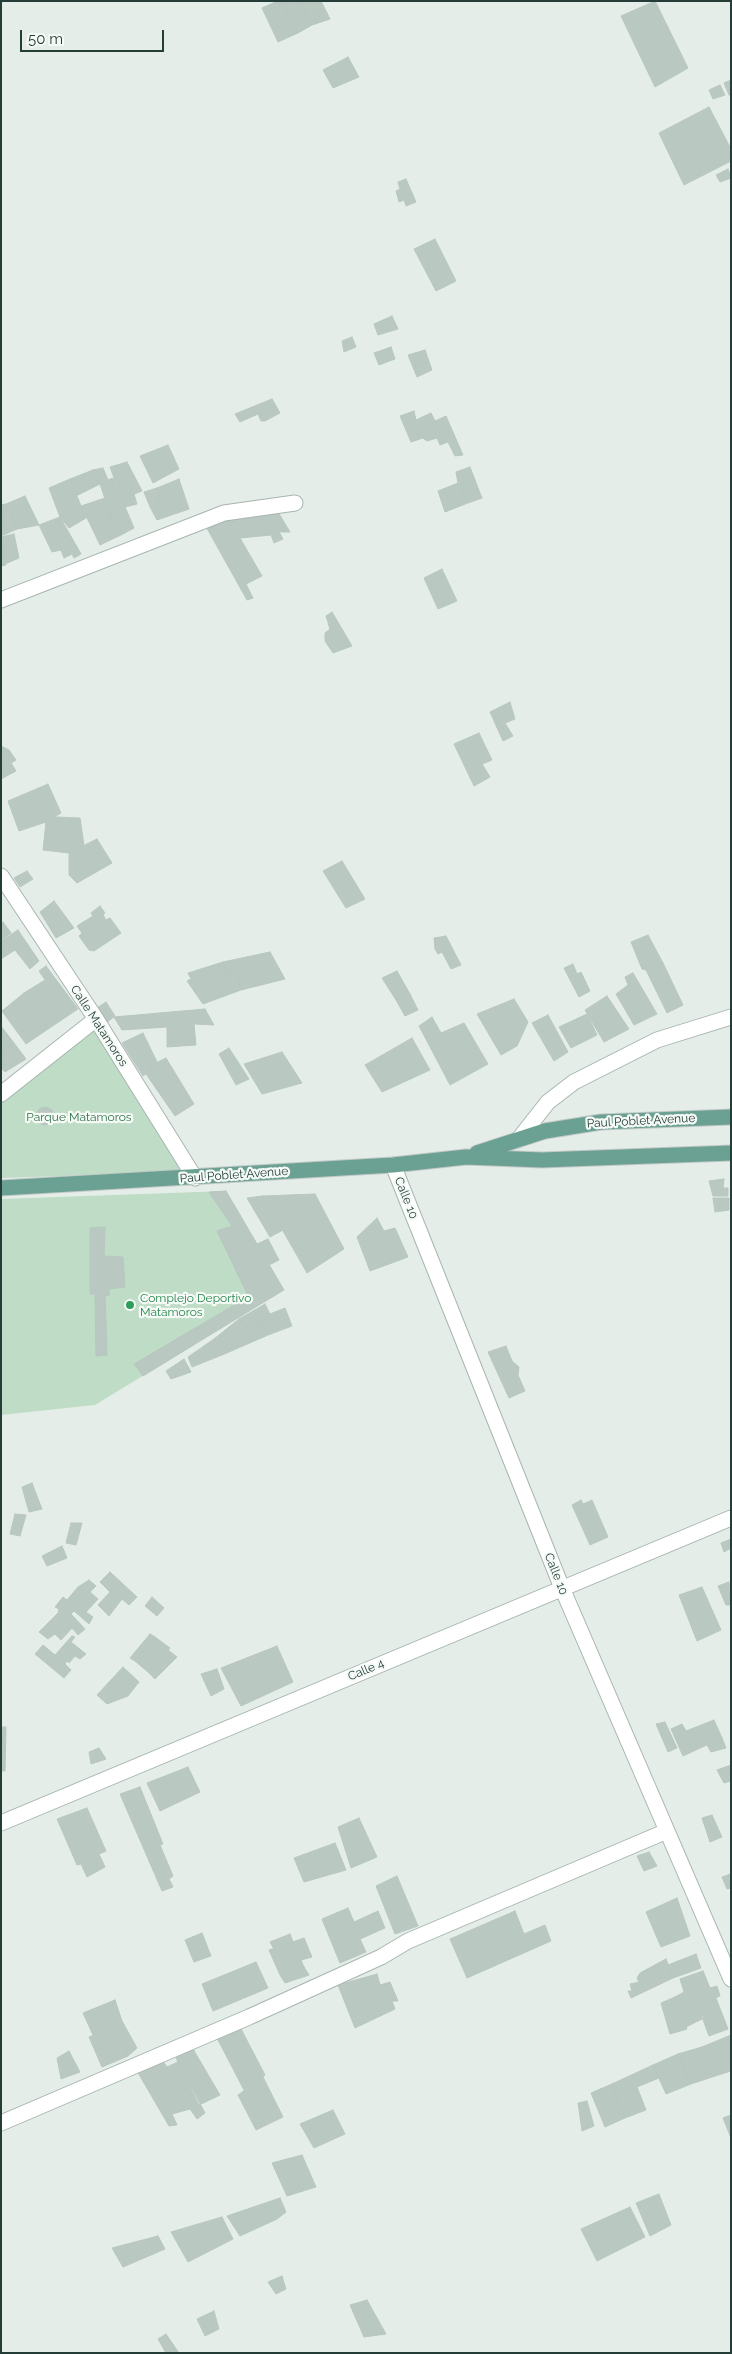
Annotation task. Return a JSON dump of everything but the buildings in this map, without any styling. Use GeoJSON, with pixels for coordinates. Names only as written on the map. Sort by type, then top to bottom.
{"type":"FeatureCollection","features":[{"type":"Feature","properties":{"kind":"main road","name":"Paul Poblet Avenue"},"geometry":{"type":"LineString","coordinates":[[466,1156],[545,1131],[601,1122],[731,1117]]}},
{"type":"Feature","properties":{"kind":"main road","name":"Paul Poblet Avenue"},"geometry":{"type":"LineString","coordinates":[[1,1188],[393,1165],[466,1156],[542,1160],[731,1153]]}},
{"type":"Feature","properties":{"kind":"street"},"geometry":{"type":"LineString","coordinates":[[1,600],[224,513],[295,503]]}},
{"type":"Feature","properties":{"kind":"street","name":"Calle Matamoros"},"geometry":{"type":"LineString","coordinates":[[1,876],[96,1019],[195,1178]]}},
{"type":"Feature","properties":{"kind":"street"},"geometry":{"type":"LineString","coordinates":[[518,1140],[548,1102],[574,1082],[656,1040],[731,1017]]}},
{"type":"Feature","properties":{"kind":"street"},"geometry":{"type":"LineString","coordinates":[[1,1094],[96,1019]]}},
{"type":"Feature","properties":{"kind":"street","name":"Calle 10"},"geometry":{"type":"LineString","coordinates":[[393,1165],[562,1588],[731,1979]]}},
{"type":"Feature","properties":{"kind":"street","name":"Calle 4"},"geometry":{"type":"LineString","coordinates":[[1,1823],[731,1518]]}},
{"type":"Feature","properties":{"kind":"street"},"geometry":{"type":"LineString","coordinates":[[1,2123],[249,2017],[381,1957],[408,1941],[667,1831]]}},
{"type":"Feature","properties":{"kind":"green space","name":"Parque Matamoros"},"geometry":{"type":"Polygon","coordinates":[[[97,1028],[184,1172],[1,1178],[1,1102],[97,1028]]]}},
{"type":"Feature","properties":{"kind":"green space","name":"Complejo Deportivo Matamoros"},"geometry":{"type":"Polygon","coordinates":[[[226,1191],[284,1290],[95,1405],[1,1415],[1,1199],[226,1191]]]}},
{"type":"Feature","properties":{"kind":"place","name":"Complejo Deportivo Matamoros"},"geometry":{"type":"Point","coordinates":[130,1305]}}]}
